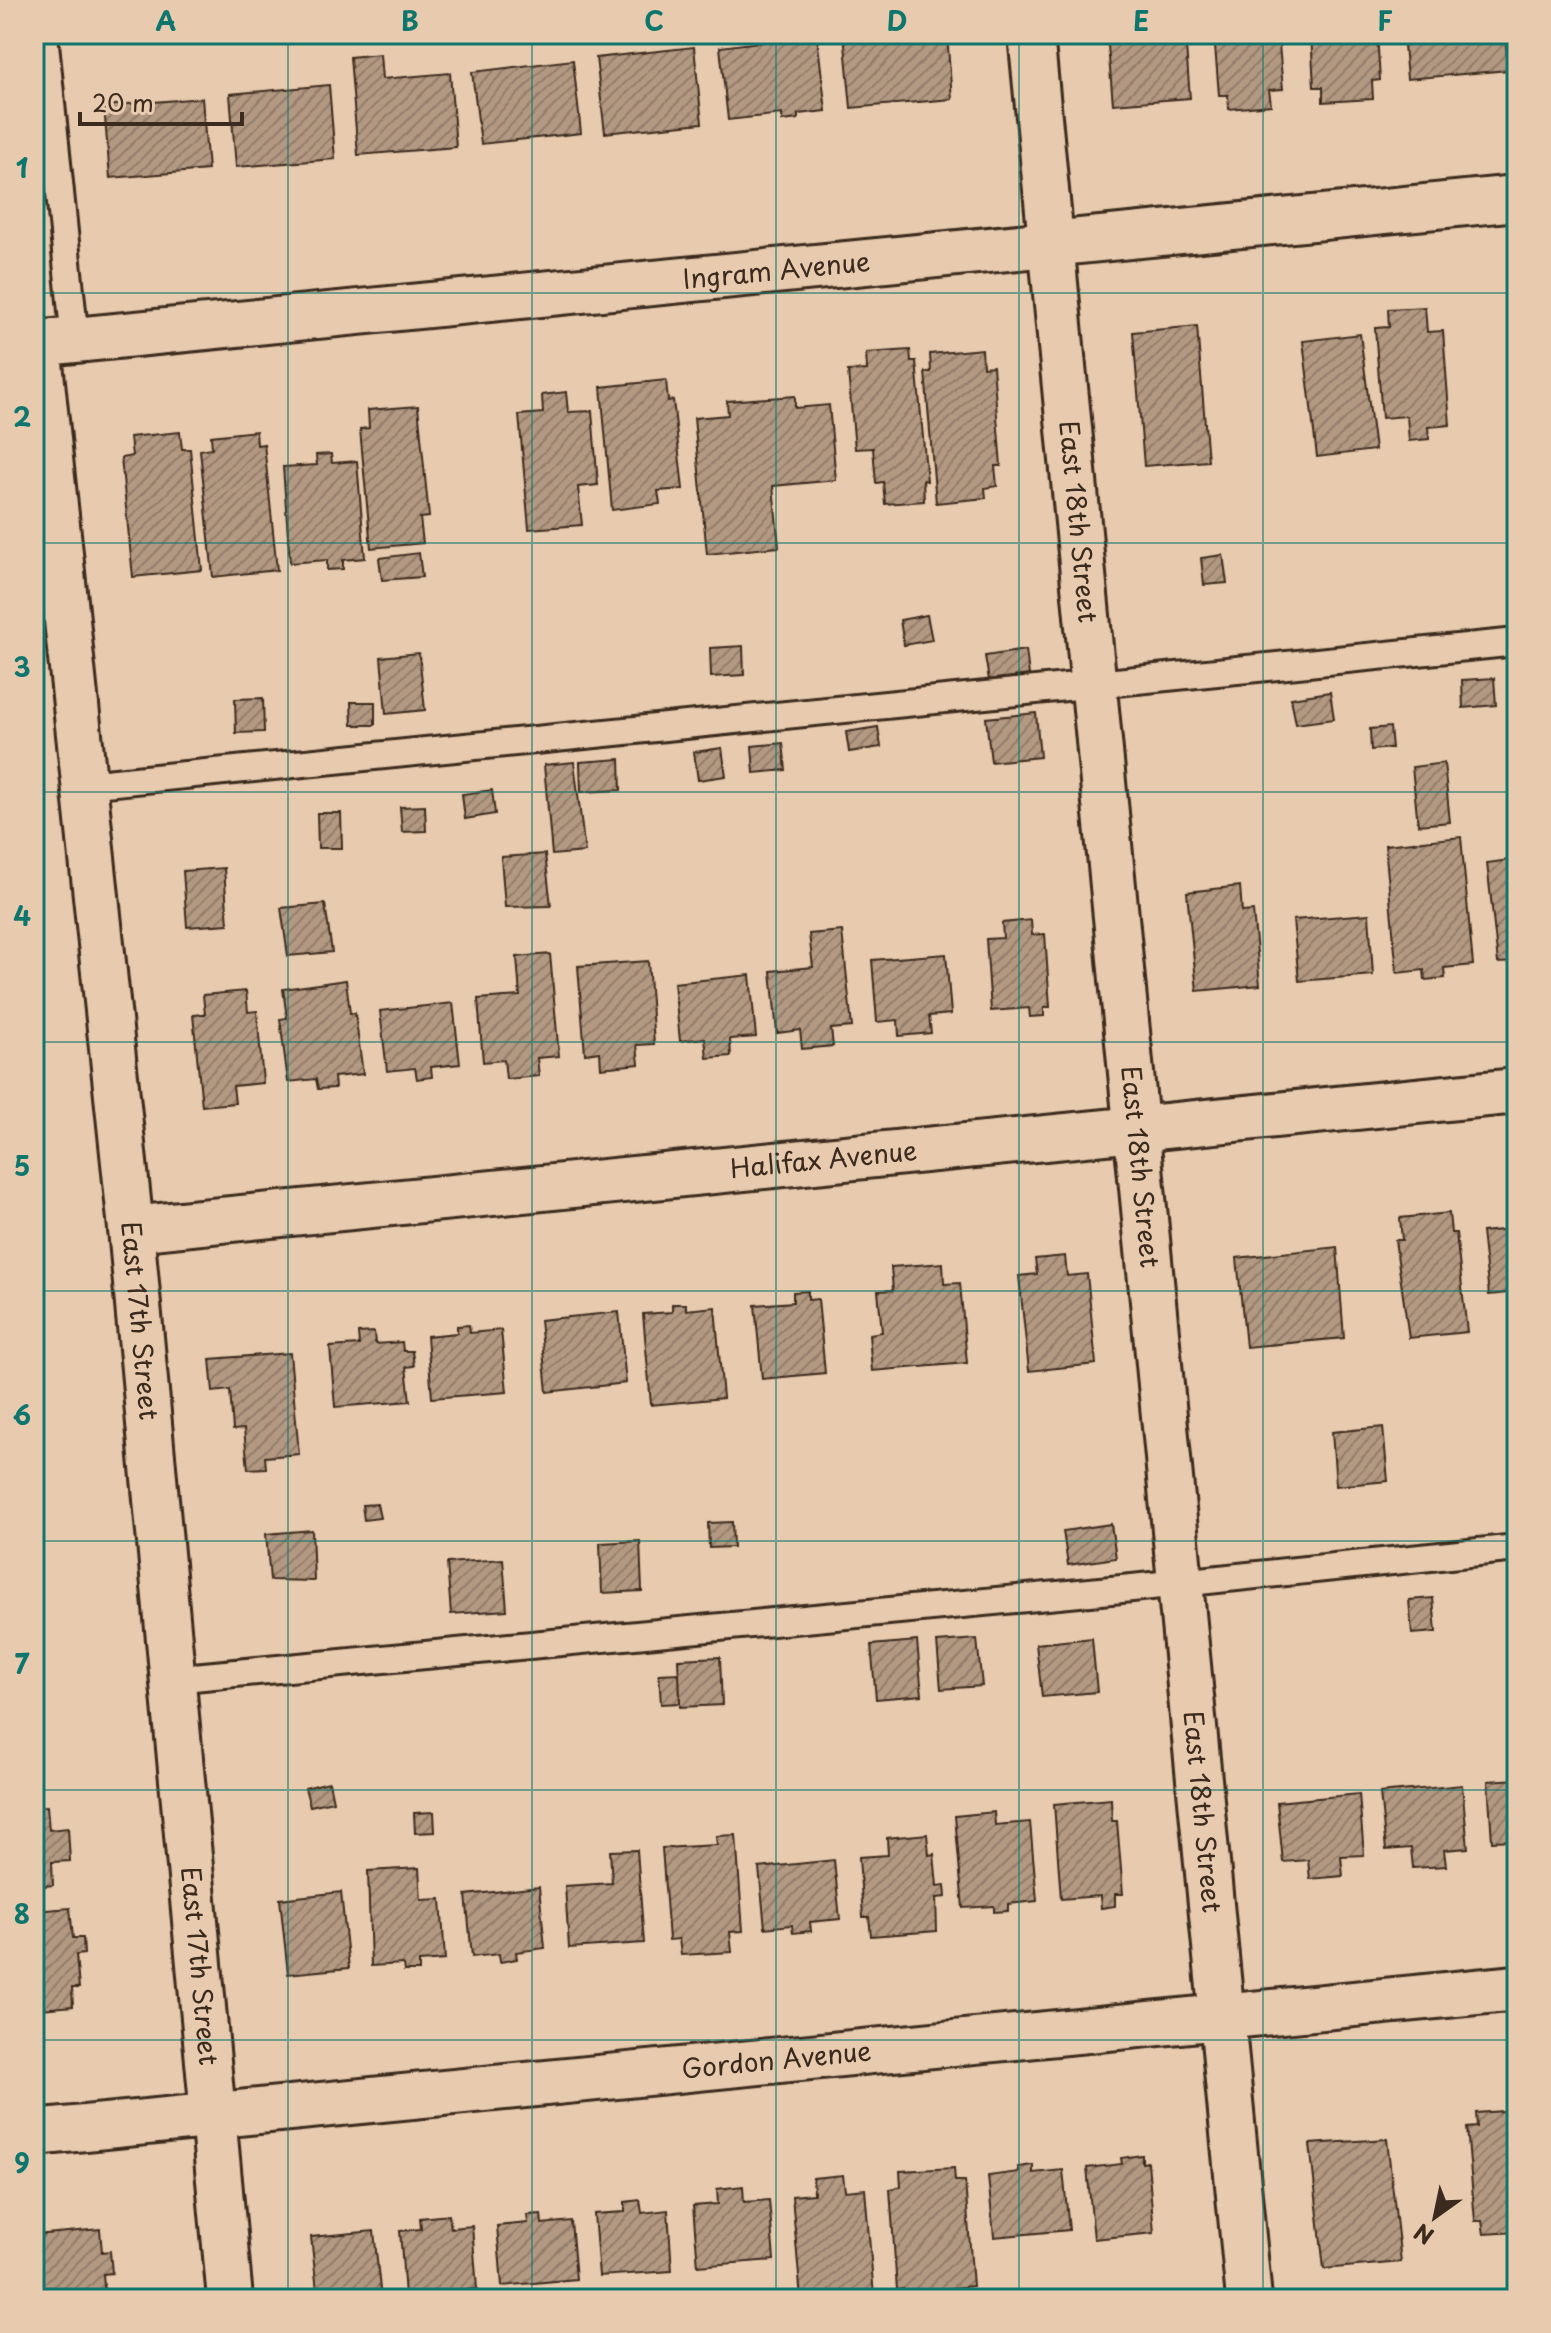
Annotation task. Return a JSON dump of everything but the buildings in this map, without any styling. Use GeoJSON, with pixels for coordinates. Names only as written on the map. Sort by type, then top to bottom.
{"type":"FeatureCollection","features":[{"type":"Feature","properties":{"kind":"street","name":"East 18th Street"},"geometry":{"type":"LineString","coordinates":[[1031,34],[1249,2299]]}},
{"type":"Feature","properties":{"kind":"street","name":"Ingram Avenue"},"geometry":{"type":"LineString","coordinates":[[49,343],[1517,198]]}},
{"type":"Feature","properties":{"kind":"street","name":"East 17th Street"},"geometry":{"type":"LineString","coordinates":[[49,343],[85,785],[131,1229],[230,2299]]}},
{"type":"Feature","properties":{"kind":"street","name":"Halifax Avenue"},"geometry":{"type":"LineString","coordinates":[[131,1229],[1137,1126],[1517,1091]]}},
{"type":"Feature","properties":{"kind":"street","name":"Gordon Avenue"},"geometry":{"type":"LineString","coordinates":[[34,2133],[1517,1988]]}},
{"type":"Feature","properties":{"kind":"lane"},"geometry":{"type":"LineString","coordinates":[[44,34],[49,343]]}},
{"type":"Feature","properties":{"kind":"lane"},"geometry":{"type":"LineString","coordinates":[[85,785],[1517,642]]}},
{"type":"Feature","properties":{"kind":"lane"},"geometry":{"type":"LineString","coordinates":[[172,1679],[1517,1548]]}}]}
